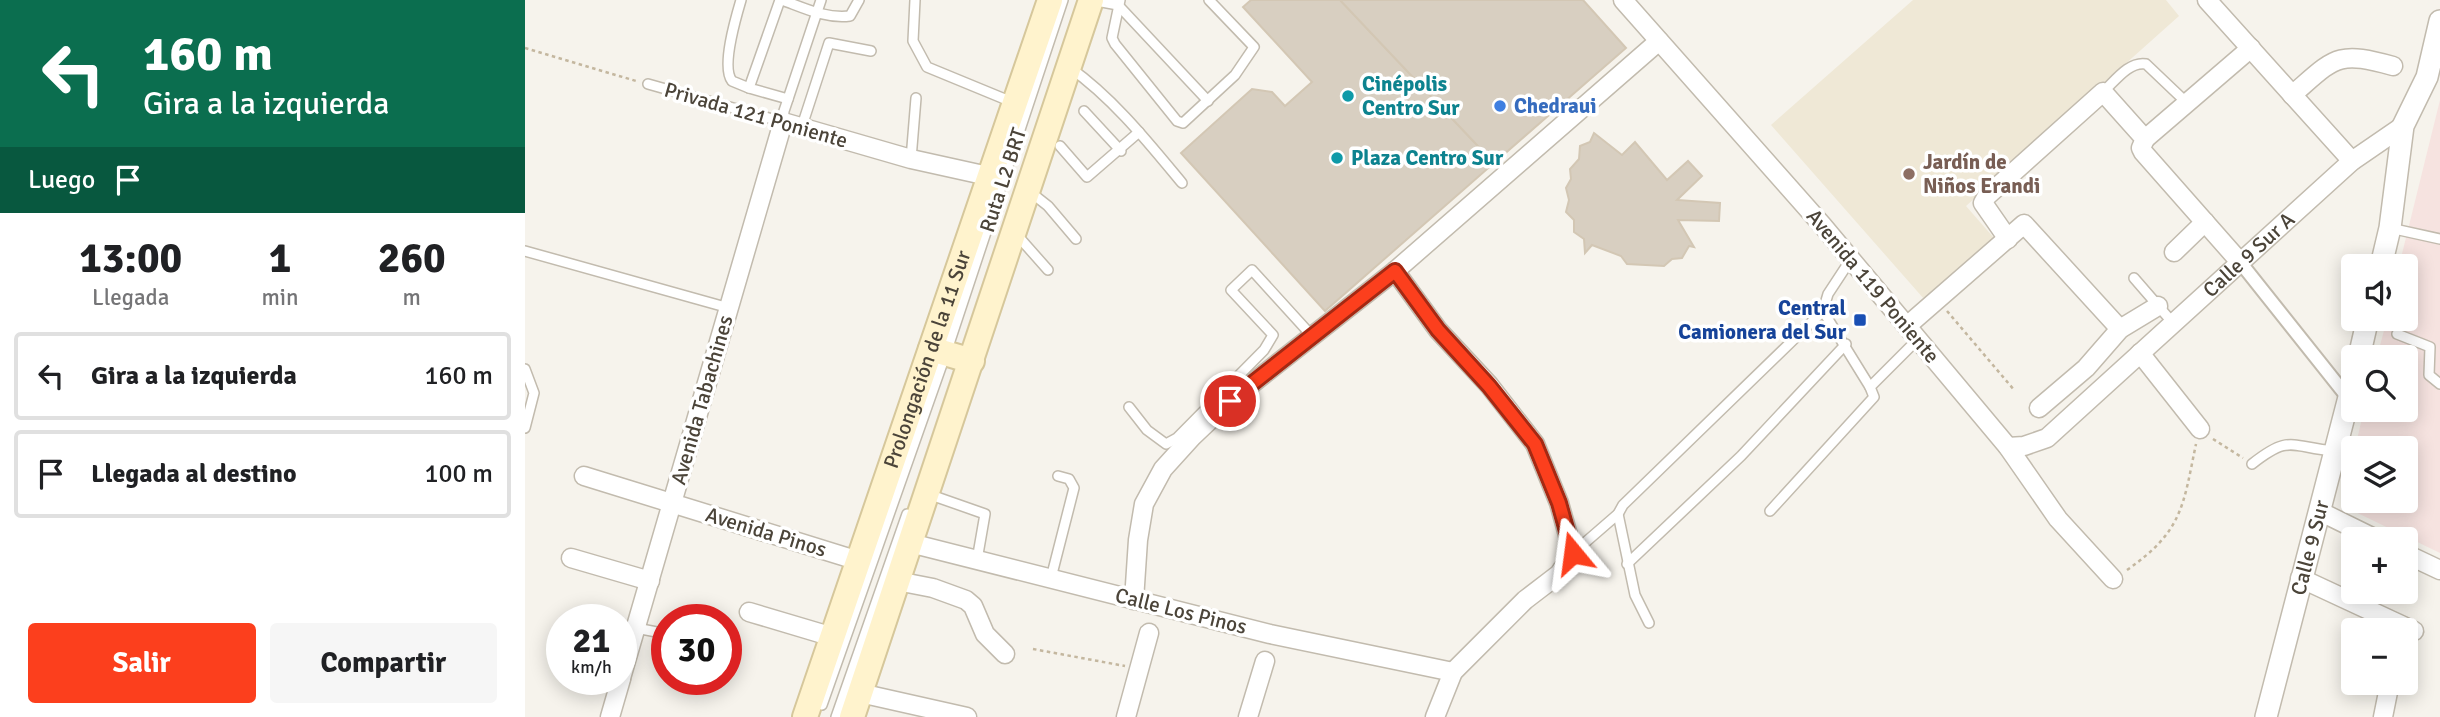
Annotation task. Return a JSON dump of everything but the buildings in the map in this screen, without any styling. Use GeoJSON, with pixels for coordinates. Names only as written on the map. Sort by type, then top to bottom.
{"type":"FeatureCollection","features":[{"type":"Feature","properties":{"kind":"main road","name":"Prolongación de la 11 Sur"},"geometry":{"type":"LineString","coordinates":[[852,717],[910,542],[953,358],[988,176],[1050,0]]}},
{"type":"Feature","properties":{"kind":"main road","name":"Prolongación de la 11 Sur"},"geometry":{"type":"LineString","coordinates":[[805,717],[859,561],[1014,232],[1091,0]]}},
{"type":"Feature","properties":{"kind":"street","name":"Avenida 119 Poniente"},"geometry":{"type":"LineString","coordinates":[[1623,0],[1913,332],[2008,447],[2058,519],[2113,579]]}},
{"type":"Feature","properties":{"kind":"street"},"geometry":{"type":"LineString","coordinates":[[2207,0],[2352,161]]}},
{"type":"Feature","properties":{"kind":"street","name":"Calle 9 Sur A"},"geometry":{"type":"LineString","coordinates":[[2008,447],[2024,446],[2047,438],[2352,161],[2403,126],[2436,52],[2440,21]]}},
{"type":"Feature","properties":{"kind":"street"},"geometry":{"type":"LineString","coordinates":[[1134,600],[1138,540],[1144,504],[1163,469],[1192,437],[1230,401],[1395,271],[1658,41]]}},
{"type":"Feature","properties":{"kind":"street"},"geometry":{"type":"LineString","coordinates":[[2251,48],[2145,139],[2141,148],[2240,262],[2341,389]]}},
{"type":"Feature","properties":{"kind":"street"},"geometry":{"type":"LineString","coordinates":[[2293,95],[2329,62],[2344,57],[2358,56],[2393,65]]}},
{"type":"Feature","properties":{"kind":"street"},"geometry":{"type":"LineString","coordinates":[[2008,239],[1983,203],[1987,196],[2103,92],[2145,139]]}},
{"type":"Feature","properties":{"kind":"street","name":"Privada 121 Poniente"},"geometry":{"type":"LineString","coordinates":[[783,122],[911,159],[988,176]]}},
{"type":"Feature","properties":{"kind":"street","name":"Avenida Tabachines"},"geometry":{"type":"LineString","coordinates":[[637,625],[783,122]]}},
{"type":"Feature","properties":{"kind":"street"},"geometry":{"type":"LineString","coordinates":[[2384,254],[2391,228],[2403,126]]}},
{"type":"Feature","properties":{"kind":"street"},"geometry":{"type":"LineString","coordinates":[[2174,252],[2205,222]]}},
{"type":"Feature","properties":{"kind":"street"},"geometry":{"type":"LineString","coordinates":[[1913,332],[1938,300],[2025,224],[2120,329]]}},
{"type":"Feature","properties":{"kind":"street"},"geometry":{"type":"LineString","coordinates":[[1395,271],[1438,330],[1489,386],[1535,444],[1559,503],[1573,553],[1559,575],[1525,600],[1453,671],[1435,717]]}},
{"type":"Feature","properties":{"kind":"street"},"geometry":{"type":"LineString","coordinates":[[2039,408],[2086,368],[2120,329],[2158,306]]}},
{"type":"Feature","properties":{"kind":"street"},"geometry":{"type":"LineString","coordinates":[[2140,353],[2200,429]]}},
{"type":"Feature","properties":{"kind":"street","name":"Calle 9 Sur"},"geometry":{"type":"LineString","coordinates":[[2266,717],[2300,578],[2343,422]]}},
{"type":"Feature","properties":{"kind":"street","name":"Avenida Pinos"},"geometry":{"type":"LineString","coordinates":[[584,476],[859,561]]}},
{"type":"Feature","properties":{"kind":"street"},"geometry":{"type":"LineString","coordinates":[[2319,511],[2352,527]]}},
{"type":"Feature","properties":{"kind":"street","name":"Calle Los Pinos"},"geometry":{"type":"LineString","coordinates":[[910,542],[1270,634],[1453,671]]}},
{"type":"Feature","properties":{"kind":"street"},"geometry":{"type":"LineString","coordinates":[[571,558],[650,581]]}},
{"type":"Feature","properties":{"kind":"street"},"geometry":{"type":"LineString","coordinates":[[2418,560],[2440,570]]}},
{"type":"Feature","properties":{"kind":"street"},"geometry":{"type":"LineString","coordinates":[[2300,578],[2386,618]]}},
{"type":"Feature","properties":{"kind":"street"},"geometry":{"type":"LineString","coordinates":[[897,580],[933,587],[966,600],[973,606],[985,634],[1005,654]]}},
{"type":"Feature","properties":{"kind":"street"},"geometry":{"type":"LineString","coordinates":[[749,612],[833,637]]}},
{"type":"Feature","properties":{"kind":"street"},"geometry":{"type":"LineString","coordinates":[[1126,717],[1149,633]]}},
{"type":"Feature","properties":{"kind":"street"},"geometry":{"type":"LineString","coordinates":[[1248,717],[1265,661]]}},
{"type":"Feature","properties":{"kind":"street"},"geometry":{"type":"LineString","coordinates":[[859,694],[940,714],[967,717]]}},
{"type":"Feature","properties":{"kind":"street","name":"Avenida Tabachines"},"geometry":{"type":"LineString","coordinates":[[610,717],[616,695]]}},
{"type":"Feature","properties":{"kind":"street"},"geometry":{"type":"LineString","coordinates":[[2383,717],[2387,695]]}},
{"type":"Feature","properties":{"kind":"lane"},"geometry":{"type":"LineString","coordinates":[[741,0],[734,23],[727,73],[732,81],[788,99]]}},
{"type":"Feature","properties":{"kind":"lane"},"geometry":{"type":"LineString","coordinates":[[749,88],[781,0],[817,13],[850,16],[859,0]]}},
{"type":"Feature","properties":{"kind":"lane"},"geometry":{"type":"LineString","coordinates":[[783,122],[821,0]]}},
{"type":"Feature","properties":{"kind":"lane"},"geometry":{"type":"LineString","coordinates":[[915,0],[913,41],[927,67],[1014,103]]}},
{"type":"Feature","properties":{"kind":"lane","name":"Ruta L2 BRT"},"geometry":{"type":"LineString","coordinates":[[953,358],[1063,0]]}},
{"type":"Feature","properties":{"kind":"lane","name":"Ruta L2 BRT"},"geometry":{"type":"LineString","coordinates":[[818,717],[953,358],[1081,0]]}},
{"type":"Feature","properties":{"kind":"lane"},"geometry":{"type":"LineString","coordinates":[[1091,0],[1119,2],[1208,101]]}},
{"type":"Feature","properties":{"kind":"lane"},"geometry":{"type":"LineString","coordinates":[[1119,2],[1112,38],[1177,121],[1189,120],[1235,75],[1254,47],[1209,0]]}},
{"type":"Feature","properties":{"kind":"lane"},"geometry":{"type":"LineString","coordinates":[[801,128],[829,44],[871,51]]}},
{"type":"Feature","properties":{"kind":"lane"},"geometry":{"type":"LineString","coordinates":[[2103,92],[2132,65],[2140,62],[2147,64],[2187,103]]}},
{"type":"Feature","properties":{"kind":"lane"},"geometry":{"type":"LineString","coordinates":[[1069,67],[1091,82],[1139,132],[1182,183]]}},
{"type":"Feature","properties":{"kind":"lane","name":"Privada 121 Poniente"},"geometry":{"type":"LineString","coordinates":[[648,84],[783,122]]}},
{"type":"Feature","properties":{"kind":"lane"},"geometry":{"type":"LineString","coordinates":[[911,159],[916,98]]}},
{"type":"Feature","properties":{"kind":"lane"},"geometry":{"type":"LineString","coordinates":[[1084,111],[1121,150]]}},
{"type":"Feature","properties":{"kind":"lane"},"geometry":{"type":"LineString","coordinates":[[1060,146],[1087,177],[1139,132]]}},
{"type":"Feature","properties":{"kind":"lane"},"geometry":{"type":"LineString","coordinates":[[1028,190],[1048,206],[1076,239]]}},
{"type":"Feature","properties":{"kind":"lane"},"geometry":{"type":"LineString","coordinates":[[2391,228],[2440,239]]}},
{"type":"Feature","properties":{"kind":"lane"},"geometry":{"type":"LineString","coordinates":[[1014,232],[1048,270]]}},
{"type":"Feature","properties":{"kind":"lane"},"geometry":{"type":"LineString","coordinates":[[525,251],[729,308]]}},
{"type":"Feature","properties":{"kind":"lane"},"geometry":{"type":"LineString","coordinates":[[1573,553],[1618,514],[1623,505],[1823,311],[1828,294],[1851,259]]}},
{"type":"Feature","properties":{"kind":"lane"},"geometry":{"type":"LineString","coordinates":[[1129,407],[1147,430],[1165,444],[1177,438],[1264,350],[1273,335],[1231,290],[1250,270],[1254,270],[1312,336]]}},
{"type":"Feature","properties":{"kind":"lane"},"geometry":{"type":"LineString","coordinates":[[2134,278],[2173,323]]}},
{"type":"Feature","properties":{"kind":"lane"},"geometry":{"type":"LineString","coordinates":[[1770,511],[1874,397],[1846,344],[1823,311]]}},
{"type":"Feature","properties":{"kind":"lane"},"geometry":{"type":"LineString","coordinates":[[1870,387],[1913,332]]}},
{"type":"Feature","properties":{"kind":"lane"},"geometry":{"type":"LineString","coordinates":[[2397,334],[2430,347],[2429,375],[2440,384]]}},
{"type":"Feature","properties":{"kind":"lane"},"geometry":{"type":"LineString","coordinates":[[1627,564],[1741,456],[1846,344]]}},
{"type":"Feature","properties":{"kind":"lane"},"geometry":{"type":"LineString","coordinates":[[525,369],[534,393],[525,428]]}},
{"type":"Feature","properties":{"kind":"lane"},"geometry":{"type":"LineString","coordinates":[[2252,464],[2273,448],[2285,443],[2336,451]]}},
{"type":"Feature","properties":{"kind":"lane"},"geometry":{"type":"LineString","coordinates":[[1051,578],[1074,488],[1069,479],[1058,476]]}},
{"type":"Feature","properties":{"kind":"lane"},"geometry":{"type":"LineString","coordinates":[[836,717],[919,497],[985,514],[977,560]]}},
{"type":"Feature","properties":{"kind":"lane"},"geometry":{"type":"LineString","coordinates":[[1618,514],[1635,595],[1649,623]]}},
{"type":"Feature","properties":{"kind":"path","name":"Privada 121 Poniente"},"geometry":{"type":"LineString","coordinates":[[525,48],[648,84]]}},
{"type":"Feature","properties":{"kind":"path"},"geometry":{"type":"LineString","coordinates":[[1938,300],[2015,391]]}},
{"type":"Feature","properties":{"kind":"path"},"geometry":{"type":"LineString","coordinates":[[2113,579],[2155,551],[2175,527],[2200,429],[2252,464]]}},
{"type":"Feature","properties":{"kind":"path"},"geometry":{"type":"LineString","coordinates":[[1033,649],[1139,669]]}},
{"type":"Feature","properties":{"kind":"shaded area","name":"Jardín de Niños Erandi"},"geometry":{"type":"Polygon","coordinates":[[[1913,0],[2166,0],[2179,16],[1966,206],[1994,238],[1924,299],[1771,125],[1913,0]]]}},
{"type":"Feature","properties":{"kind":"shaded area"},"geometry":{"type":"Polygon","coordinates":[[[2440,100],[2440,553],[2418,542],[2418,527],[2386,527],[2358,513],[2418,513],[2418,436],[2358,436],[2361,422],[2418,422],[2418,345],[2380,345],[2384,331],[2418,331],[2418,254],[2402,254],[2440,100]]]}},
{"type":"Feature","properties":{"kind":"place","name":"Cinépolis Centro Sur"},"geometry":{"type":"Point","coordinates":[1348,96]}},
{"type":"Feature","properties":{"kind":"place","name":"Chedraui"},"geometry":{"type":"Point","coordinates":[1500,106]}},
{"type":"Feature","properties":{"kind":"place","name":"Plaza Centro Sur"},"geometry":{"type":"Point","coordinates":[1337,158]}},
{"type":"Feature","properties":{"kind":"place","name":"Jardín de Niños Erandi"},"geometry":{"type":"Point","coordinates":[1909,174]}},
{"type":"Feature","properties":{"kind":"place","name":"Central Camionera del Sur"},"geometry":{"type":"Point","coordinates":[1860,320]}},
{"type":"Feature","properties":{"kind":"route"},"geometry":{"type":"LineString","coordinates":[[1230,401],[1395,271],[1438,330],[1489,386],[1535,444],[1559,503],[1573,553]]}}]}
